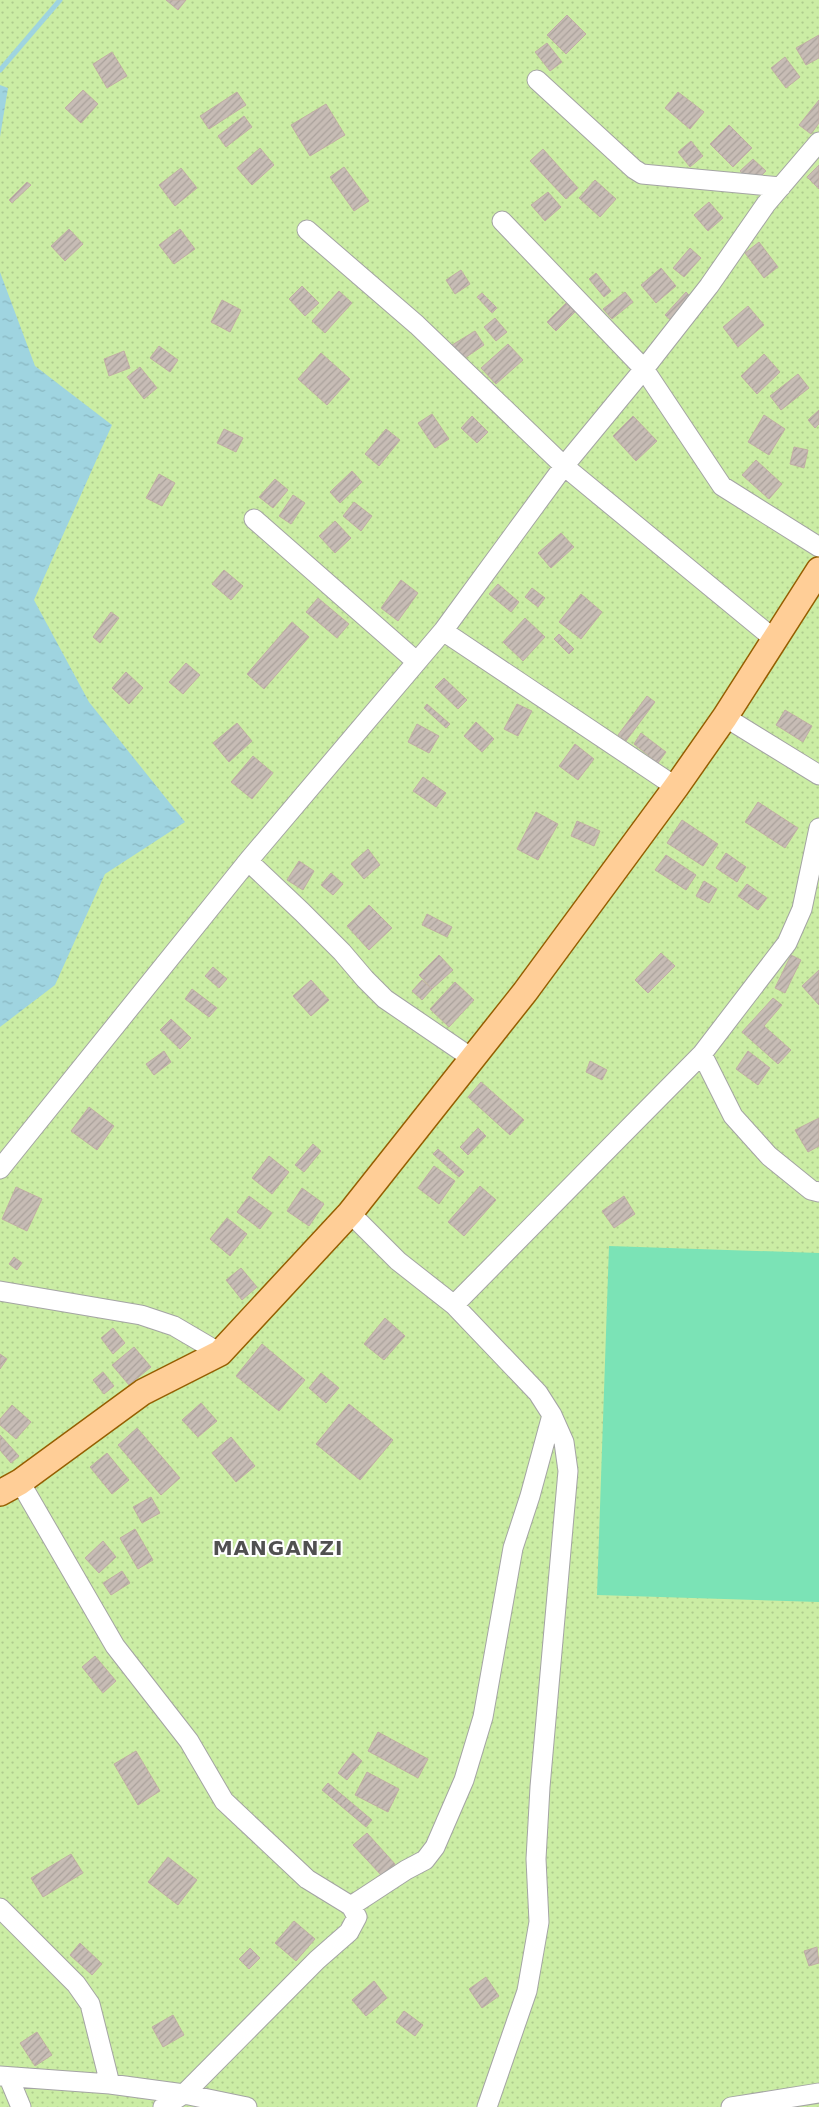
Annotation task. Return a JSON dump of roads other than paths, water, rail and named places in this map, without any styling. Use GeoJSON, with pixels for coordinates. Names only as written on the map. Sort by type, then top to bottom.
{"type":"FeatureCollection","features":[{"type":"Feature","properties":{"kind":"main road"},"geometry":{"type":"LineString","coordinates":[[10,1487],[142,1392],[220,1353],[350,1213],[526,992],[676,787],[725,717],[819,570]]}},
{"type":"Feature","properties":{"kind":"street"},"geometry":{"type":"LineString","coordinates":[[537,80],[634,169],[642,174],[782,187]]}},
{"type":"Feature","properties":{"kind":"street"},"geometry":{"type":"LineString","coordinates":[[0,1169],[248,861],[443,631],[564,466],[709,286],[766,204],[819,142]]}},
{"type":"Feature","properties":{"kind":"street"},"geometry":{"type":"LineString","coordinates":[[502,221],[644,369],[722,486],[819,547]]}},
{"type":"Feature","properties":{"kind":"street"},"geometry":{"type":"LineString","coordinates":[[307,230],[417,325],[564,466],[774,639]]}},
{"type":"Feature","properties":{"kind":"street"},"geometry":{"type":"LineString","coordinates":[[254,519],[417,662]]}},
{"type":"Feature","properties":{"kind":"street"},"geometry":{"type":"LineString","coordinates":[[443,631],[676,787]]}},
{"type":"Feature","properties":{"kind":"street"},"geometry":{"type":"LineString","coordinates":[[725,717],[819,775]]}},
{"type":"Feature","properties":{"kind":"street"},"geometry":{"type":"LineString","coordinates":[[454,1305],[702,1054],[787,943],[802,909],[819,828]]}},
{"type":"Feature","properties":{"kind":"street"},"geometry":{"type":"LineString","coordinates":[[248,861],[309,918],[385,999],[473,1059]]}},
{"type":"Feature","properties":{"kind":"street"},"geometry":{"type":"LineString","coordinates":[[702,1054],[733,1116],[769,1156],[812,1190],[819,1192]]}},
{"type":"Feature","properties":{"kind":"street"},"geometry":{"type":"LineString","coordinates":[[350,1213],[398,1261],[454,1305],[538,1393],[552,1415],[564,1442],[568,1471],[540,1787],[536,1859],[539,1922],[527,1991],[487,2107]]}},
{"type":"Feature","properties":{"kind":"street"},"geometry":{"type":"LineString","coordinates":[[0,1291],[141,1315],[174,1326],[220,1353]]}},
{"type":"Feature","properties":{"kind":"street"},"geometry":{"type":"LineString","coordinates":[[351,1906],[406,1870],[425,1860],[434,1847],[464,1780],[483,1717],[512,1548],[530,1496],[552,1415]]}},
{"type":"Feature","properties":{"kind":"street"},"geometry":{"type":"LineString","coordinates":[[10,1487],[115,1646],[189,1741],[224,1801],[307,1879],[351,1906],[357,1917],[350,1932],[317,1960],[184,2094],[163,2107]]}},
{"type":"Feature","properties":{"kind":"street"},"geometry":{"type":"LineString","coordinates":[[0,1908],[76,1984],[90,2004],[110,2084]]}},
{"type":"Feature","properties":{"kind":"street"},"geometry":{"type":"LineString","coordinates":[[5,2077],[110,2084],[184,2094],[247,2107]]}},
{"type":"Feature","properties":{"kind":"street"},"geometry":{"type":"LineString","coordinates":[[5,2077],[21,2107]]}},
{"type":"Feature","properties":{"kind":"street"},"geometry":{"type":"LineString","coordinates":[[731,2107],[819,2093]]}},
{"type":"Feature","properties":{"kind":"water"},"geometry":{"type":"Polygon","coordinates":[[[0,85],[8,88],[0,137],[0,85]]]}},
{"type":"Feature","properties":{"kind":"water"},"geometry":{"type":"Polygon","coordinates":[[[0,272],[35,366],[112,425],[34,600],[89,702],[185,822],[105,874],[55,985],[0,1027],[0,272]]]}},
{"type":"Feature","properties":{"kind":"waterway"},"geometry":{"type":"LineString","coordinates":[[0,70],[60,0]]}},
{"type":"Feature","properties":{"kind":"district","name":"MANGANZI"},"geometry":{"type":"Point","coordinates":[278,1548]}}]}
